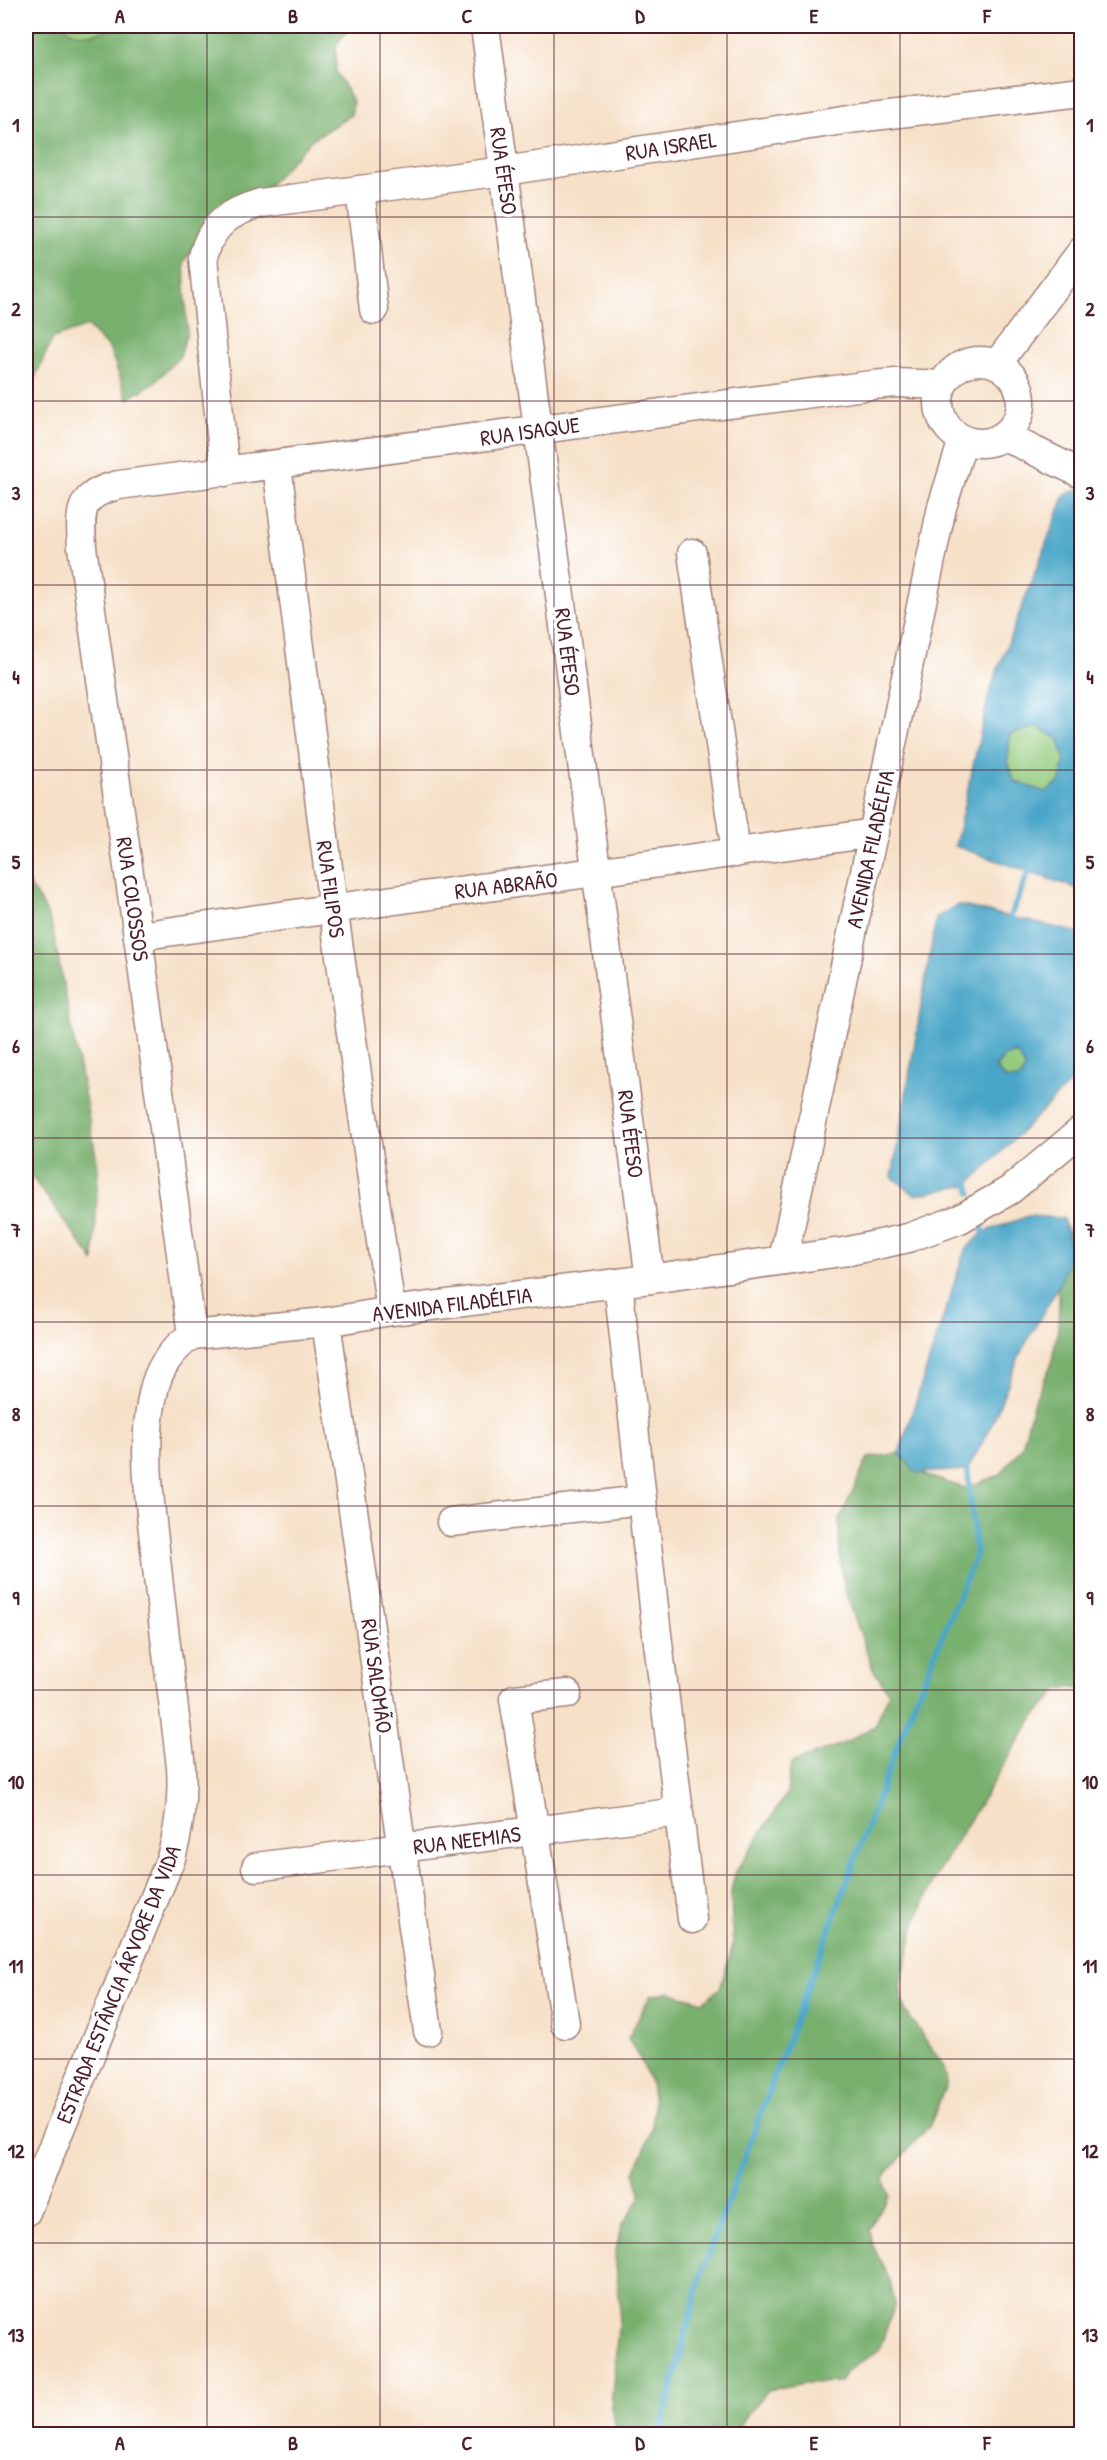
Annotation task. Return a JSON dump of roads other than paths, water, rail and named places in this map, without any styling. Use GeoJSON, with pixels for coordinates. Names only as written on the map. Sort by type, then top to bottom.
{"type":"FeatureCollection","features":[{"type":"Feature","properties":{"kind":"street","name":"RUA ÉFESO"},"geometry":{"type":"LineString","coordinates":[[485,26],[650,1279]]}},
{"type":"Feature","properties":{"kind":"street","name":"RUA ISRAEL"},"geometry":{"type":"LineString","coordinates":[[225,472],[203,257],[207,240],[226,219],[238,210],[261,202],[504,171],[857,118],[1082,91]]}},
{"type":"Feature","properties":{"kind":"street"},"geometry":{"type":"LineString","coordinates":[[360,190],[374,309]]}},
{"type":"Feature","properties":{"kind":"street"},"geometry":{"type":"LineString","coordinates":[[997,364],[1082,251]]}},
{"type":"Feature","properties":{"kind":"street"},"geometry":{"type":"LineString","coordinates":[[981,360],[997,364],[1009,372],[1017,384],[1021,398],[1020,412],[1014,425],[1004,436],[991,442],[976,444],[963,440],[949,431],[940,417],[938,401],[941,385],[951,372],[964,363],[981,360]]}},
{"type":"Feature","properties":{"kind":"street","name":"RUA ISAQUE"},"geometry":{"type":"LineString","coordinates":[[119,485],[277,466],[872,385],[896,383],[941,385]]}},
{"type":"Feature","properties":{"kind":"street"},"geometry":{"type":"LineString","coordinates":[[1004,436],[1082,474]]}},
{"type":"Feature","properties":{"kind":"street","name":"AVENIDA FILADÉLFIA"},"geometry":{"type":"LineString","coordinates":[[783,1260],[942,507],[963,440]]}},
{"type":"Feature","properties":{"kind":"street","name":"RUA FILIPOS"},"geometry":{"type":"LineString","coordinates":[[277,466],[333,908],[391,1311]]}},
{"type":"Feature","properties":{"kind":"street","name":"RUA COLOSSOS"},"geometry":{"type":"LineString","coordinates":[[119,485],[104,488],[92,494],[82,511],[82,547],[192,1335]]}},
{"type":"Feature","properties":{"kind":"street"},"geometry":{"type":"LineString","coordinates":[[692,553],[736,853]]}},
{"type":"Feature","properties":{"kind":"street","name":"RUA ABRAÃO"},"geometry":{"type":"LineString","coordinates":[[138,936],[597,874],[874,833]]}},
{"type":"Feature","properties":{"kind":"street","name":"AVENIDA FILADÉLFIA"},"geometry":{"type":"LineString","coordinates":[[192,1335],[326,1322],[391,1311],[650,1279],[849,1251],[908,1238],[960,1219],[1010,1190],[1082,1130]]}},
{"type":"Feature","properties":{"kind":"street"},"geometry":{"type":"LineString","coordinates":[[618,1283],[692,1919]]}},
{"type":"Feature","properties":{"kind":"street","name":"RUA SALOMÃO"},"geometry":{"type":"LineString","coordinates":[[326,1322],[428,2031]]}},
{"type":"Feature","properties":{"kind":"street","name":"ESTRADA ESTÂNCIA ÁRVORE DA VIDA"},"geometry":{"type":"LineString","coordinates":[[26,2212],[171,1858],[180,1828],[183,1797],[181,1767],[146,1455],[153,1393],[167,1356],[192,1335]]}},
{"type":"Feature","properties":{"kind":"street"},"geometry":{"type":"LineString","coordinates":[[451,1522],[642,1500]]}},
{"type":"Feature","properties":{"kind":"street"},"geometry":{"type":"LineString","coordinates":[[565,2024],[513,1699],[567,1694]]}},
{"type":"Feature","properties":{"kind":"street","name":"RUA NEEMIAS"},"geometry":{"type":"LineString","coordinates":[[256,1867],[678,1812]]}},
{"type":"Feature","properties":{"kind":"water"},"geometry":{"type":"Polygon","coordinates":[[[1082,489],[1081,890],[955,846],[990,690],[1065,494],[1082,489]],[[1037,727],[1010,734],[1008,761],[1014,781],[1045,792],[1060,782],[1065,759],[1058,738],[1037,727]]]}},
{"type":"Feature","properties":{"kind":"water"},"geometry":{"type":"Polygon","coordinates":[[[958,905],[1081,933],[1081,1072],[968,1185],[915,1195],[892,1177],[936,918],[958,905]],[[1017,1053],[1004,1057],[995,1067],[1005,1079],[1020,1079],[1025,1068],[1017,1053]]]}},
{"type":"Feature","properties":{"kind":"water"},"geometry":{"type":"Polygon","coordinates":[[[1028,1216],[1063,1218],[1072,1251],[1059,1285],[1021,1352],[989,1431],[967,1470],[917,1473],[899,1453],[965,1250],[984,1232],[1028,1216]]]}},
{"type":"Feature","properties":{"kind":"waterway"},"geometry":{"type":"LineString","coordinates":[[1008,923],[1031,866]]}},
{"type":"Feature","properties":{"kind":"waterway"},"geometry":{"type":"LineString","coordinates":[[968,1179],[971,1193]]}},
{"type":"Feature","properties":{"kind":"waterway"},"geometry":{"type":"LineString","coordinates":[[982,1226],[984,1240]]}},
{"type":"Feature","properties":{"kind":"waterway"},"geometry":{"type":"LineString","coordinates":[[660,2434],[701,2274],[904,1728],[976,1554],[967,1463]]}}]}
